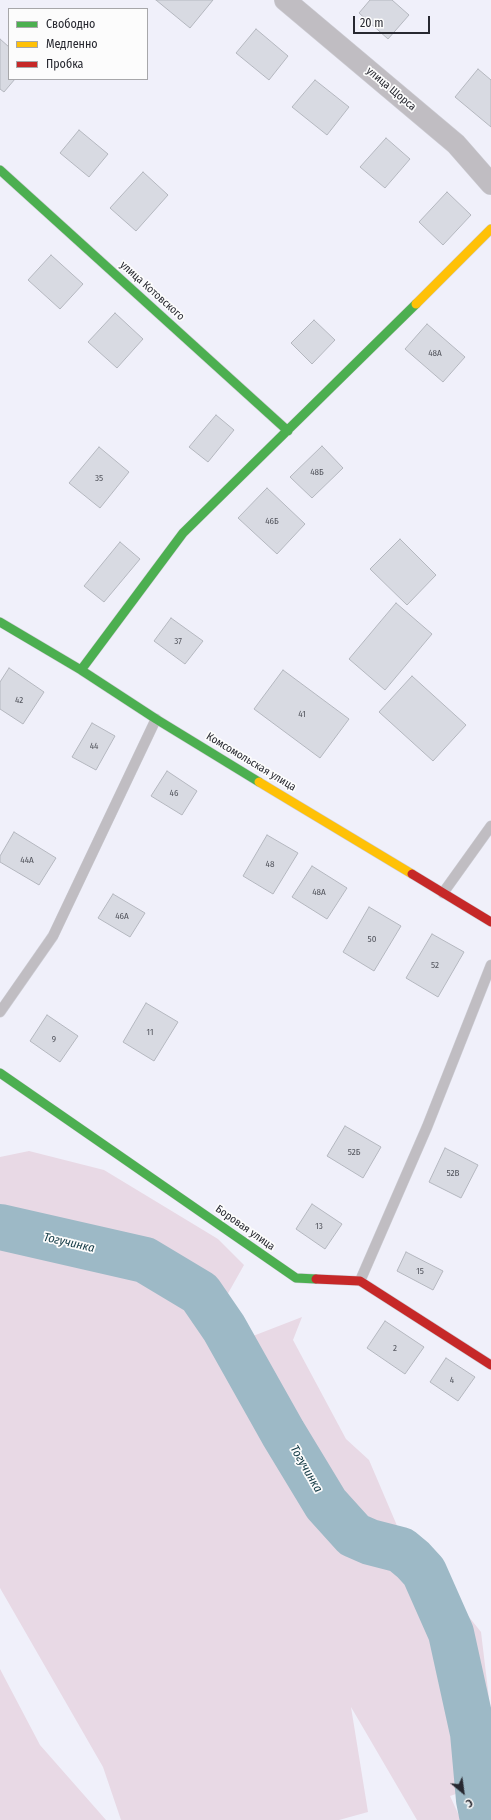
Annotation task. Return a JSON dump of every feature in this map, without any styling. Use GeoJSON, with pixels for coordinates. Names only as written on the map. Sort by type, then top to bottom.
{"type":"FeatureCollection","features":[{"type":"Feature","properties":{"kind":"street","name":"улица Щорса"},"geometry":{"type":"LineString","coordinates":[[285,0],[456,144],[491,184]]}},
{"type":"Feature","properties":{"kind":"street","name":"улица Котовского"},"geometry":{"type":"LineString","coordinates":[[0,170],[288,431]]}},
{"type":"Feature","properties":{"kind":"street"},"geometry":{"type":"LineString","coordinates":[[81,670],[183,532],[288,431],[491,229]]}},
{"type":"Feature","properties":{"kind":"street","name":"Комсомольская улица"},"geometry":{"type":"LineString","coordinates":[[0,622],[81,670],[156,718],[491,922]]}},
{"type":"Feature","properties":{"kind":"street","name":"Боровая улица"},"geometry":{"type":"LineString","coordinates":[[0,1073],[296,1278],[360,1281],[491,1365]]}},
{"type":"Feature","properties":{"kind":"lane"},"geometry":{"type":"LineString","coordinates":[[0,1012],[53,936],[156,718]]}},
{"type":"Feature","properties":{"kind":"lane"},"geometry":{"type":"LineString","coordinates":[[443,893],[491,826]]}},
{"type":"Feature","properties":{"kind":"lane"},"geometry":{"type":"LineString","coordinates":[[360,1281],[427,1127],[491,965]]}},
{"type":"Feature","properties":{"kind":"shaded area"},"geometry":{"type":"Polygon","coordinates":[[[29,1151],[104,1170],[218,1239],[244,1265],[222,1304],[253,1336],[302,1317],[293,1340],[346,1439],[369,1460],[398,1528],[481,1632],[491,1715],[491,1782],[450,1796],[461,1820],[417,1820],[351,1707],[368,1812],[339,1820],[121,1820],[103,1767],[0,1588],[0,1157],[29,1151]]]}},
{"type":"Feature","properties":{"kind":"shaded area"},"geometry":{"type":"Polygon","coordinates":[[[0,1669],[40,1745],[106,1820],[0,1820],[0,1669]]]}},
{"type":"Feature","properties":{"kind":"building"},"geometry":{"type":"Polygon","coordinates":[[[156,0],[213,0],[190,28],[156,0]]]}},
{"type":"Feature","properties":{"kind":"building"},"geometry":{"type":"Polygon","coordinates":[[[370,0],[392,0],[409,15],[388,39],[359,13],[370,0]]]}},
{"type":"Feature","properties":{"kind":"building"},"geometry":{"type":"Polygon","coordinates":[[[256,29],[288,56],[269,80],[236,53],[256,29]]]}},
{"type":"Feature","properties":{"kind":"building"},"geometry":{"type":"Polygon","coordinates":[[[0,39],[8,46],[8,80],[14,80],[4,92],[0,89],[0,39]]]}},
{"type":"Feature","properties":{"kind":"building"},"geometry":{"type":"Polygon","coordinates":[[[478,69],[491,80],[491,127],[455,97],[478,69]]]}},
{"type":"Feature","properties":{"kind":"building"},"geometry":{"type":"Polygon","coordinates":[[[315,80],[349,107],[327,135],[292,107],[315,80]]]}},
{"type":"Feature","properties":{"kind":"building"},"geometry":{"type":"Polygon","coordinates":[[[79,130],[108,154],[89,177],[60,153],[79,130]]]}},
{"type":"Feature","properties":{"kind":"building"},"geometry":{"type":"Polygon","coordinates":[[[386,138],[410,159],[385,188],[360,167],[386,138]]]}},
{"type":"Feature","properties":{"kind":"building"},"geometry":{"type":"Polygon","coordinates":[[[143,172],[168,195],[136,231],[110,208],[143,172]]]}},
{"type":"Feature","properties":{"kind":"building"},"geometry":{"type":"Polygon","coordinates":[[[447,192],[471,215],[443,245],[419,222],[447,192]]]}},
{"type":"Feature","properties":{"kind":"building"},"geometry":{"type":"Polygon","coordinates":[[[51,255],[83,284],[60,309],[28,280],[51,255]]]}},
{"type":"Feature","properties":{"kind":"building"},"geometry":{"type":"Polygon","coordinates":[[[115,313],[143,339],[117,368],[88,342],[115,313]]]}},
{"type":"Feature","properties":{"kind":"building"},"geometry":{"type":"Polygon","coordinates":[[[314,320],[335,340],[312,364],[291,343],[314,320]]]}},
{"type":"Feature","properties":{"kind":"building"},"geometry":{"type":"Polygon","coordinates":[[[427,324],[465,357],[443,382],[405,349],[427,324]]]}},
{"type":"Feature","properties":{"kind":"building"},"geometry":{"type":"Polygon","coordinates":[[[216,415],[234,430],[208,462],[189,447],[216,415]]]}},
{"type":"Feature","properties":{"kind":"building"},"geometry":{"type":"Polygon","coordinates":[[[322,446],[343,468],[312,498],[290,477],[322,446]]]}},
{"type":"Feature","properties":{"kind":"building"},"geometry":{"type":"Polygon","coordinates":[[[99,447],[129,472],[100,508],[69,483],[99,447]]]}},
{"type":"Feature","properties":{"kind":"building"},"geometry":{"type":"Polygon","coordinates":[[[267,488],[305,524],[277,554],[238,518],[267,488]]]}},
{"type":"Feature","properties":{"kind":"building"},"geometry":{"type":"Polygon","coordinates":[[[400,539],[436,575],[407,605],[370,569],[400,539]]]}},
{"type":"Feature","properties":{"kind":"building"},"geometry":{"type":"Polygon","coordinates":[[[120,542],[140,559],[104,602],[84,586],[120,542]]]}},
{"type":"Feature","properties":{"kind":"building"},"geometry":{"type":"Polygon","coordinates":[[[396,603],[432,634],[385,690],[349,659],[396,603]]]}},
{"type":"Feature","properties":{"kind":"building"},"geometry":{"type":"Polygon","coordinates":[[[171,618],[203,641],[185,664],[154,641],[171,618]]]}},
{"type":"Feature","properties":{"kind":"building"},"geometry":{"type":"Polygon","coordinates":[[[9,668],[44,692],[23,724],[0,709],[0,682],[9,668]]]}},
{"type":"Feature","properties":{"kind":"building"},"geometry":{"type":"Polygon","coordinates":[[[283,670],[349,719],[320,758],[254,709],[283,670]]]}},
{"type":"Feature","properties":{"kind":"building"},"geometry":{"type":"Polygon","coordinates":[[[412,676],[466,725],[433,761],[379,712],[412,676]]]}},
{"type":"Feature","properties":{"kind":"building"},"geometry":{"type":"Polygon","coordinates":[[[92,723],[115,736],[96,770],[72,757],[92,723]]]}},
{"type":"Feature","properties":{"kind":"building"},"geometry":{"type":"Polygon","coordinates":[[[167,771],[197,791],[182,815],[151,796],[167,771]]]}},
{"type":"Feature","properties":{"kind":"building"},"geometry":{"type":"Polygon","coordinates":[[[14,832],[56,858],[39,885],[0,862],[0,856],[14,832]]]}},
{"type":"Feature","properties":{"kind":"building"},"geometry":{"type":"Polygon","coordinates":[[[267,835],[298,853],[273,894],[243,876],[267,835]]]}},
{"type":"Feature","properties":{"kind":"building"},"geometry":{"type":"Polygon","coordinates":[[[312,866],[347,888],[327,919],[292,897],[312,866]]]}},
{"type":"Feature","properties":{"kind":"building"},"geometry":{"type":"Polygon","coordinates":[[[113,894],[145,913],[130,937],[98,918],[113,894]]]}},
{"type":"Feature","properties":{"kind":"building"},"geometry":{"type":"Polygon","coordinates":[[[369,907],[401,926],[374,971],[343,952],[369,907]]]}},
{"type":"Feature","properties":{"kind":"building"},"geometry":{"type":"Polygon","coordinates":[[[432,934],[464,952],[438,997],[406,978],[432,934]]]}},
{"type":"Feature","properties":{"kind":"building"},"geometry":{"type":"Polygon","coordinates":[[[146,1003],[178,1022],[154,1061],[123,1042],[146,1003]]]}},
{"type":"Feature","properties":{"kind":"building"},"geometry":{"type":"Polygon","coordinates":[[[47,1015],[78,1036],[60,1062],[30,1041],[47,1015]]]}},
{"type":"Feature","properties":{"kind":"building"},"geometry":{"type":"Polygon","coordinates":[[[345,1126],[381,1147],[363,1178],[327,1156],[345,1126]]]}},
{"type":"Feature","properties":{"kind":"building"},"geometry":{"type":"Polygon","coordinates":[[[445,1148],[478,1165],[461,1198],[429,1182],[445,1148]]]}},
{"type":"Feature","properties":{"kind":"building"},"geometry":{"type":"Polygon","coordinates":[[[312,1204],[342,1224],[325,1249],[296,1229],[312,1204]]]}},
{"type":"Feature","properties":{"kind":"building"},"geometry":{"type":"Polygon","coordinates":[[[406,1252],[443,1271],[433,1290],[397,1271],[406,1252]]]}},
{"type":"Feature","properties":{"kind":"building"},"geometry":{"type":"Polygon","coordinates":[[[385,1321],[424,1347],[405,1374],[367,1348],[385,1321]]]}},
{"type":"Feature","properties":{"kind":"building"},"geometry":{"type":"Polygon","coordinates":[[[446,1358],[475,1377],[458,1401],[430,1382],[446,1358]]]}},
{"type":"Feature","properties":{"kind":"waterway","name":"Тогучинка"},"geometry":{"type":"LineString","coordinates":[[0,1227],[145,1260],[200,1293],[224,1328],[283,1433],[326,1504],[354,1535],[370,1542],[401,1550],[424,1572],[451,1633],[473,1733],[479,1800],[483,1820]]}},
{"type":"Feature","properties":{"kind":"traffic: fast"},"geometry":{"type":"LineString","coordinates":[[0,170],[288,431]]}},
{"type":"Feature","properties":{"kind":"traffic: fast"},"geometry":{"type":"LineString","coordinates":[[81,670],[183,533],[416,304]]}},
{"type":"Feature","properties":{"kind":"traffic: fast"},"geometry":{"type":"LineString","coordinates":[[0,622],[81,670],[156,719],[259,782]]}},
{"type":"Feature","properties":{"kind":"traffic: fast"},"geometry":{"type":"LineString","coordinates":[[0,1073],[296,1278],[316,1279]]}},
{"type":"Feature","properties":{"kind":"traffic: slow"},"geometry":{"type":"LineString","coordinates":[[416,304],[491,229]]}},
{"type":"Feature","properties":{"kind":"traffic: slow"},"geometry":{"type":"LineString","coordinates":[[259,782],[412,874]]}},
{"type":"Feature","properties":{"kind":"traffic: jam"},"geometry":{"type":"LineString","coordinates":[[412,874],[491,922]]}},
{"type":"Feature","properties":{"kind":"traffic: jam"},"geometry":{"type":"LineString","coordinates":[[316,1279],[360,1281],[491,1365]]}}]}
